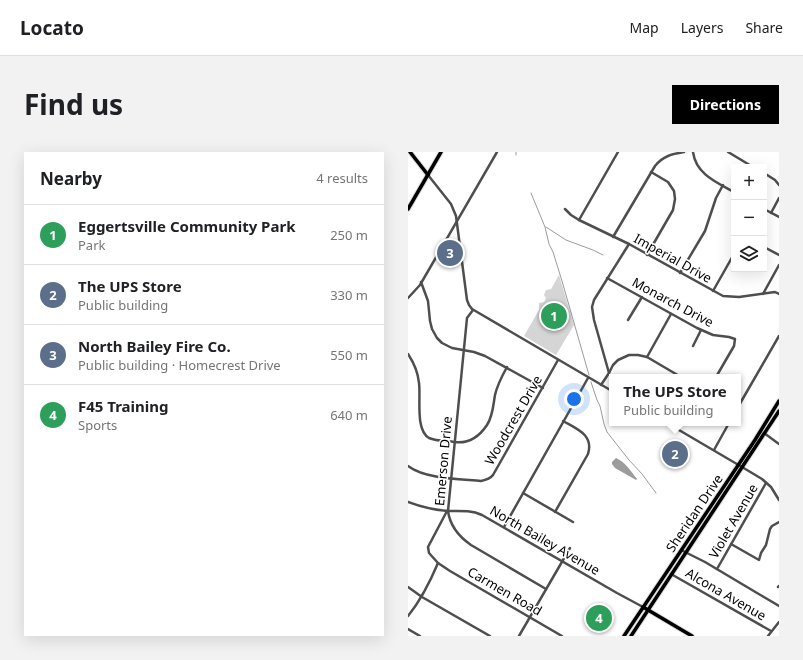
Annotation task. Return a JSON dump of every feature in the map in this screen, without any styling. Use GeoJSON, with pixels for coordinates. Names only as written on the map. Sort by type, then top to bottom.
{"type":"FeatureCollection","features":[{"type":"Feature","properties":{"kind":"main road"},"geometry":{"type":"LineString","coordinates":[[410,152],[428,175]]}},
{"type":"Feature","properties":{"kind":"main road"},"geometry":{"type":"LineString","coordinates":[[408,209],[441,152]]}},
{"type":"Feature","properties":{"kind":"main road","name":"Sheridan Drive"},"geometry":{"type":"LineString","coordinates":[[631,636],[686,552],[779,401]]}},
{"type":"Feature","properties":{"kind":"main road","name":"Sheridan Drive"},"geometry":{"type":"LineString","coordinates":[[624,636],[681,550],[779,411]]}},
{"type":"Feature","properties":{"kind":"main road"},"geometry":{"type":"LineString","coordinates":[[643,608],[692,636]]}},
{"type":"Feature","properties":{"kind":"street"},"geometry":{"type":"LineString","coordinates":[[408,298],[421,282],[498,152]]}},
{"type":"Feature","properties":{"kind":"street"},"geometry":{"type":"LineString","coordinates":[[579,220],[618,152]]}},
{"type":"Feature","properties":{"kind":"street"},"geometry":{"type":"LineString","coordinates":[[613,237],[657,163],[663,158],[672,154],[684,152]]}},
{"type":"Feature","properties":{"kind":"street"},"geometry":{"type":"LineString","coordinates":[[693,152],[694,160],[701,172],[731,190]]}},
{"type":"Feature","properties":{"kind":"street"},"geometry":{"type":"LineString","coordinates":[[728,152],[748,164]]}},
{"type":"Feature","properties":{"kind":"street"},"geometry":{"type":"LineString","coordinates":[[647,255],[673,210],[675,199],[673,188],[668,182],[651,172]]}},
{"type":"Feature","properties":{"kind":"street"},"geometry":{"type":"LineString","coordinates":[[428,175],[451,204],[455,212],[467,300],[473,310],[609,389]]}},
{"type":"Feature","properties":{"kind":"street"},"geometry":{"type":"LineString","coordinates":[[767,175],[775,180],[779,185]]}},
{"type":"Feature","properties":{"kind":"street"},"geometry":{"type":"LineString","coordinates":[[680,273],[704,231],[716,198],[723,185]]}},
{"type":"Feature","properties":{"kind":"street"},"geometry":{"type":"LineString","coordinates":[[771,213],[779,198]]}},
{"type":"Feature","properties":{"kind":"street","name":"Imperial Drive"},"geometry":{"type":"LineString","coordinates":[[565,209],[579,220],[629,244],[723,296],[740,297],[775,292],[779,294]]}},
{"type":"Feature","properties":{"kind":"street"},"geometry":{"type":"LineString","coordinates":[[767,211],[779,217]]}},
{"type":"Feature","properties":{"kind":"street"},"geometry":{"type":"LineString","coordinates":[[609,373],[592,312],[594,300],[629,244]]}},
{"type":"Feature","properties":{"kind":"street"},"geometry":{"type":"LineString","coordinates":[[767,249],[779,255]]}},
{"type":"Feature","properties":{"kind":"street"},"geometry":{"type":"LineString","coordinates":[[713,291],[731,259]]}},
{"type":"Feature","properties":{"kind":"street"},"geometry":{"type":"LineString","coordinates":[[763,294],[779,265]]}},
{"type":"Feature","properties":{"kind":"street","name":"Monarch Drive"},"geometry":{"type":"LineString","coordinates":[[608,278],[701,330],[713,335],[730,337],[735,340],[734,346],[718,374]]}},
{"type":"Feature","properties":{"kind":"street"},"geometry":{"type":"LineString","coordinates":[[421,282],[428,301],[431,326],[434,334],[439,340],[452,348],[474,352],[485,356],[543,388]]}},
{"type":"Feature","properties":{"kind":"street"},"geometry":{"type":"LineString","coordinates":[[628,320],[642,297]]}},
{"type":"Feature","properties":{"kind":"street","name":"Emerson Drive"},"geometry":{"type":"LineString","coordinates":[[473,310],[467,318],[448,511],[450,523],[462,538],[475,548],[546,589]]}},
{"type":"Feature","properties":{"kind":"street"},"geometry":{"type":"LineString","coordinates":[[647,357],[671,314]]}},
{"type":"Feature","properties":{"kind":"street"},"geometry":{"type":"LineString","coordinates":[[693,346],[701,330]]}},
{"type":"Feature","properties":{"kind":"street"},"geometry":{"type":"LineString","coordinates":[[741,400],[779,336]]}},
{"type":"Feature","properties":{"kind":"street"},"geometry":{"type":"LineString","coordinates":[[408,354],[418,377],[420,393],[420,420],[423,431],[432,439],[463,442],[471,440],[480,433],[486,426],[491,416],[499,383],[507,367]]}},
{"type":"Feature","properties":{"kind":"street"},"geometry":{"type":"LineString","coordinates":[[601,385],[616,362],[634,354],[647,357],[676,374]]}},
{"type":"Feature","properties":{"kind":"street","name":"Woodcrest Drive"},"geometry":{"type":"LineString","coordinates":[[408,466],[423,474],[451,478],[483,481],[491,477],[558,360]]}},
{"type":"Feature","properties":{"kind":"street"},"geometry":{"type":"LineString","coordinates":[[504,527],[588,378]]}},
{"type":"Feature","properties":{"kind":"street"},"geometry":{"type":"LineString","coordinates":[[555,512],[588,454],[589,449],[588,442],[583,433],[563,421]]}},
{"type":"Feature","properties":{"kind":"street"},"geometry":{"type":"LineString","coordinates":[[672,426],[766,483],[771,487],[779,500]]}},
{"type":"Feature","properties":{"kind":"street"},"geometry":{"type":"LineString","coordinates":[[714,450],[727,426]]}},
{"type":"Feature","properties":{"kind":"street"},"geometry":{"type":"LineString","coordinates":[[764,434],[779,444]]}},
{"type":"Feature","properties":{"kind":"street","name":"Violet Avenue"},"geometry":{"type":"LineString","coordinates":[[717,569],[766,483]]}},
{"type":"Feature","properties":{"kind":"street"},"geometry":{"type":"LineString","coordinates":[[523,493],[573,522]]}},
{"type":"Feature","properties":{"kind":"street","name":"North Bailey Avenue"},"geometry":{"type":"LineString","coordinates":[[408,502],[430,509],[468,511],[477,513],[504,527],[643,608]]}},
{"type":"Feature","properties":{"kind":"street"},"geometry":{"type":"LineString","coordinates":[[408,616],[422,597],[438,563],[429,553],[428,547],[448,511]]}},
{"type":"Feature","properties":{"kind":"street"},"geometry":{"type":"LineString","coordinates":[[731,544],[759,560],[772,526],[779,522]]}},
{"type":"Feature","properties":{"kind":"street"},"geometry":{"type":"LineString","coordinates":[[519,636],[570,548]]}},
{"type":"Feature","properties":{"kind":"street"},"geometry":{"type":"LineString","coordinates":[[681,550],[717,569],[779,606]]}},
{"type":"Feature","properties":{"kind":"street","name":"Carmen Road"},"geometry":{"type":"LineString","coordinates":[[438,563],[562,636]]}},
{"type":"Feature","properties":{"kind":"street","name":"Alcona Avenue"},"geometry":{"type":"LineString","coordinates":[[672,574],[771,631]]}},
{"type":"Feature","properties":{"kind":"street"},"geometry":{"type":"LineString","coordinates":[[408,587],[422,597],[490,636]]}},
{"type":"Feature","properties":{"kind":"street"},"geometry":{"type":"LineString","coordinates":[[768,636],[779,622]]}},
{"type":"Feature","properties":{"kind":"street"},"geometry":{"type":"LineString","coordinates":[[408,629],[420,636]]}},
{"type":"Feature","properties":{"kind":"shaded area"},"geometry":{"type":"Polygon","coordinates":[[[559,275],[574,325],[556,355],[524,336],[539,310],[539,303],[544,302],[546,298],[544,295],[546,290],[551,289],[559,275]]]}},
{"type":"Feature","properties":{"kind":"shaded area"},"geometry":{"type":"Polygon","coordinates":[[[616,458],[628,467],[637,479],[636,480],[615,468],[612,462],[616,458]]]}},
{"type":"Feature","properties":{"kind":"waterway"},"geometry":{"type":"LineString","coordinates":[[531,193],[545,227],[549,244],[553,252],[589,375]]}},
{"type":"Feature","properties":{"kind":"waterway"},"geometry":{"type":"LineString","coordinates":[[546,227],[566,240],[603,255]]}},
{"type":"Feature","properties":{"kind":"waterway"},"geometry":{"type":"LineString","coordinates":[[591,382],[600,406],[607,432],[656,493]]}},
{"type":"Feature","properties":{"kind":"place","name":"North Bailey Fire Co."},"geometry":{"type":"Point","coordinates":[450,253]}},
{"type":"Feature","properties":{"kind":"place","name":"Eggertsville Community Park"},"geometry":{"type":"Point","coordinates":[554,316]}},
{"type":"Feature","properties":{"kind":"place","name":"The UPS Store"},"geometry":{"type":"Point","coordinates":[675,454]}},
{"type":"Feature","properties":{"kind":"place","name":"F45 Training"},"geometry":{"type":"Point","coordinates":[599,618]}}]}
